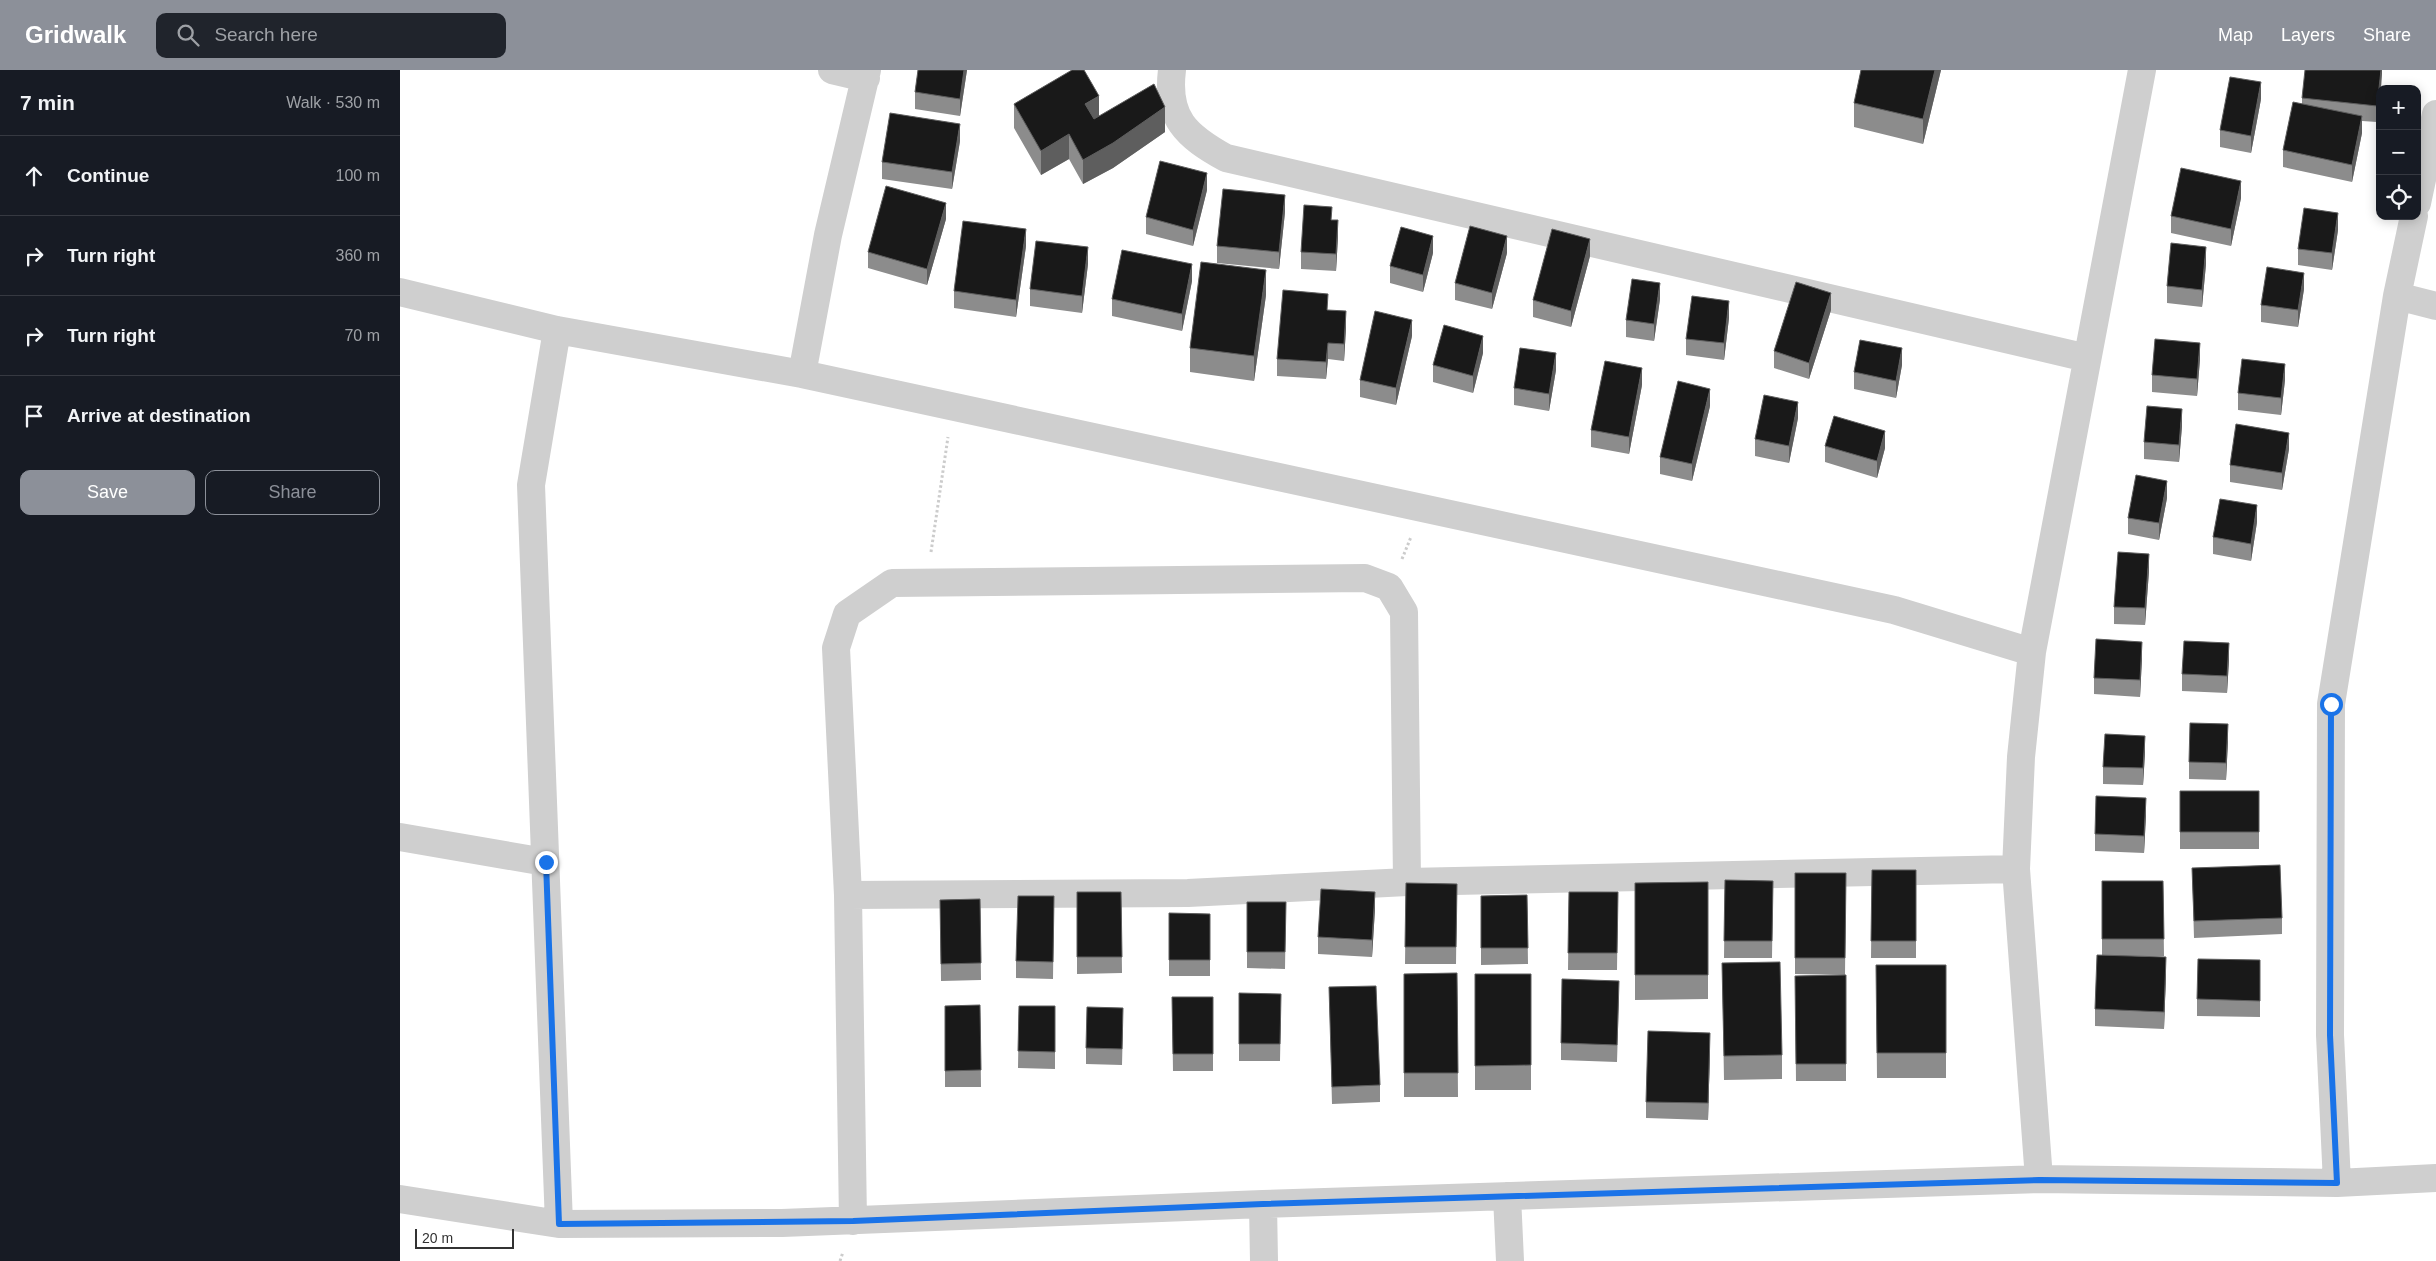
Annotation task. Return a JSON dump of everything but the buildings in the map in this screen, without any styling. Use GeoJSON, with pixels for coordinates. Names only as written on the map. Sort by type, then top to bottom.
{"type":"FeatureCollection","features":[{"type":"Feature","properties":{"kind":"street"},"geometry":{"type":"LineString","coordinates":[[802,374],[828,235],[866,74],[832,70]]}},
{"type":"Feature","properties":{"kind":"street"},"geometry":{"type":"LineString","coordinates":[[1172,70],[1170,88],[1178,122],[1204,146],[1226,158],[2087,358]]}},
{"type":"Feature","properties":{"kind":"street"},"geometry":{"type":"LineString","coordinates":[[2039,1180],[2016,870],[2020,757],[2032,652],[2142,70]]}},
{"type":"Feature","properties":{"kind":"street"},"geometry":{"type":"LineString","coordinates":[[2421,184],[2436,114]]}},
{"type":"Feature","properties":{"kind":"street"},"geometry":{"type":"LineString","coordinates":[[2337,1183],[2330,1035],[2331,704],[2397,296],[2413,220]]}},
{"type":"Feature","properties":{"kind":"street"},"geometry":{"type":"LineString","coordinates":[[400,292],[557,330],[802,374],[1894,610],[2032,652]]}},
{"type":"Feature","properties":{"kind":"street"},"geometry":{"type":"LineString","coordinates":[[2397,296],[2436,306]]}},
{"type":"Feature","properties":{"kind":"street"},"geometry":{"type":"LineString","coordinates":[[557,330],[531,485],[559,1224]]}},
{"type":"Feature","properties":{"kind":"street"},"geometry":{"type":"LineString","coordinates":[[853,1221],[848,895],[836,648],[847,614],[892,583],[1365,578],[1389,587],[1404,612],[1407,882]]}},
{"type":"Feature","properties":{"kind":"street"},"geometry":{"type":"LineString","coordinates":[[400,837],[546,862]]}},
{"type":"Feature","properties":{"kind":"street"},"geometry":{"type":"LineString","coordinates":[[848,895],[1188,893],[1407,882],[2016,870]]}},
{"type":"Feature","properties":{"kind":"street"},"geometry":{"type":"LineString","coordinates":[[400,1199],[559,1224],[853,1221],[1263,1204],[2039,1180],[2337,1183],[2436,1178]]}},
{"type":"Feature","properties":{"kind":"street"},"geometry":{"type":"LineString","coordinates":[[1507,1196],[1510,1261]]}},
{"type":"Feature","properties":{"kind":"street"},"geometry":{"type":"LineString","coordinates":[[1263,1204],[1264,1261]]}},
{"type":"Feature","properties":{"kind":"path"},"geometry":{"type":"LineString","coordinates":[[926,583],[953,406]]}},
{"type":"Feature","properties":{"kind":"path"},"geometry":{"type":"LineString","coordinates":[[1389,587],[1424,508]]}},
{"type":"Feature","properties":{"kind":"route"},"geometry":{"type":"LineString","coordinates":[[546,862],[559,1224],[853,1221],[1263,1204],[2039,1180],[2337,1183],[2330,1035],[2331,704]]}}]}
